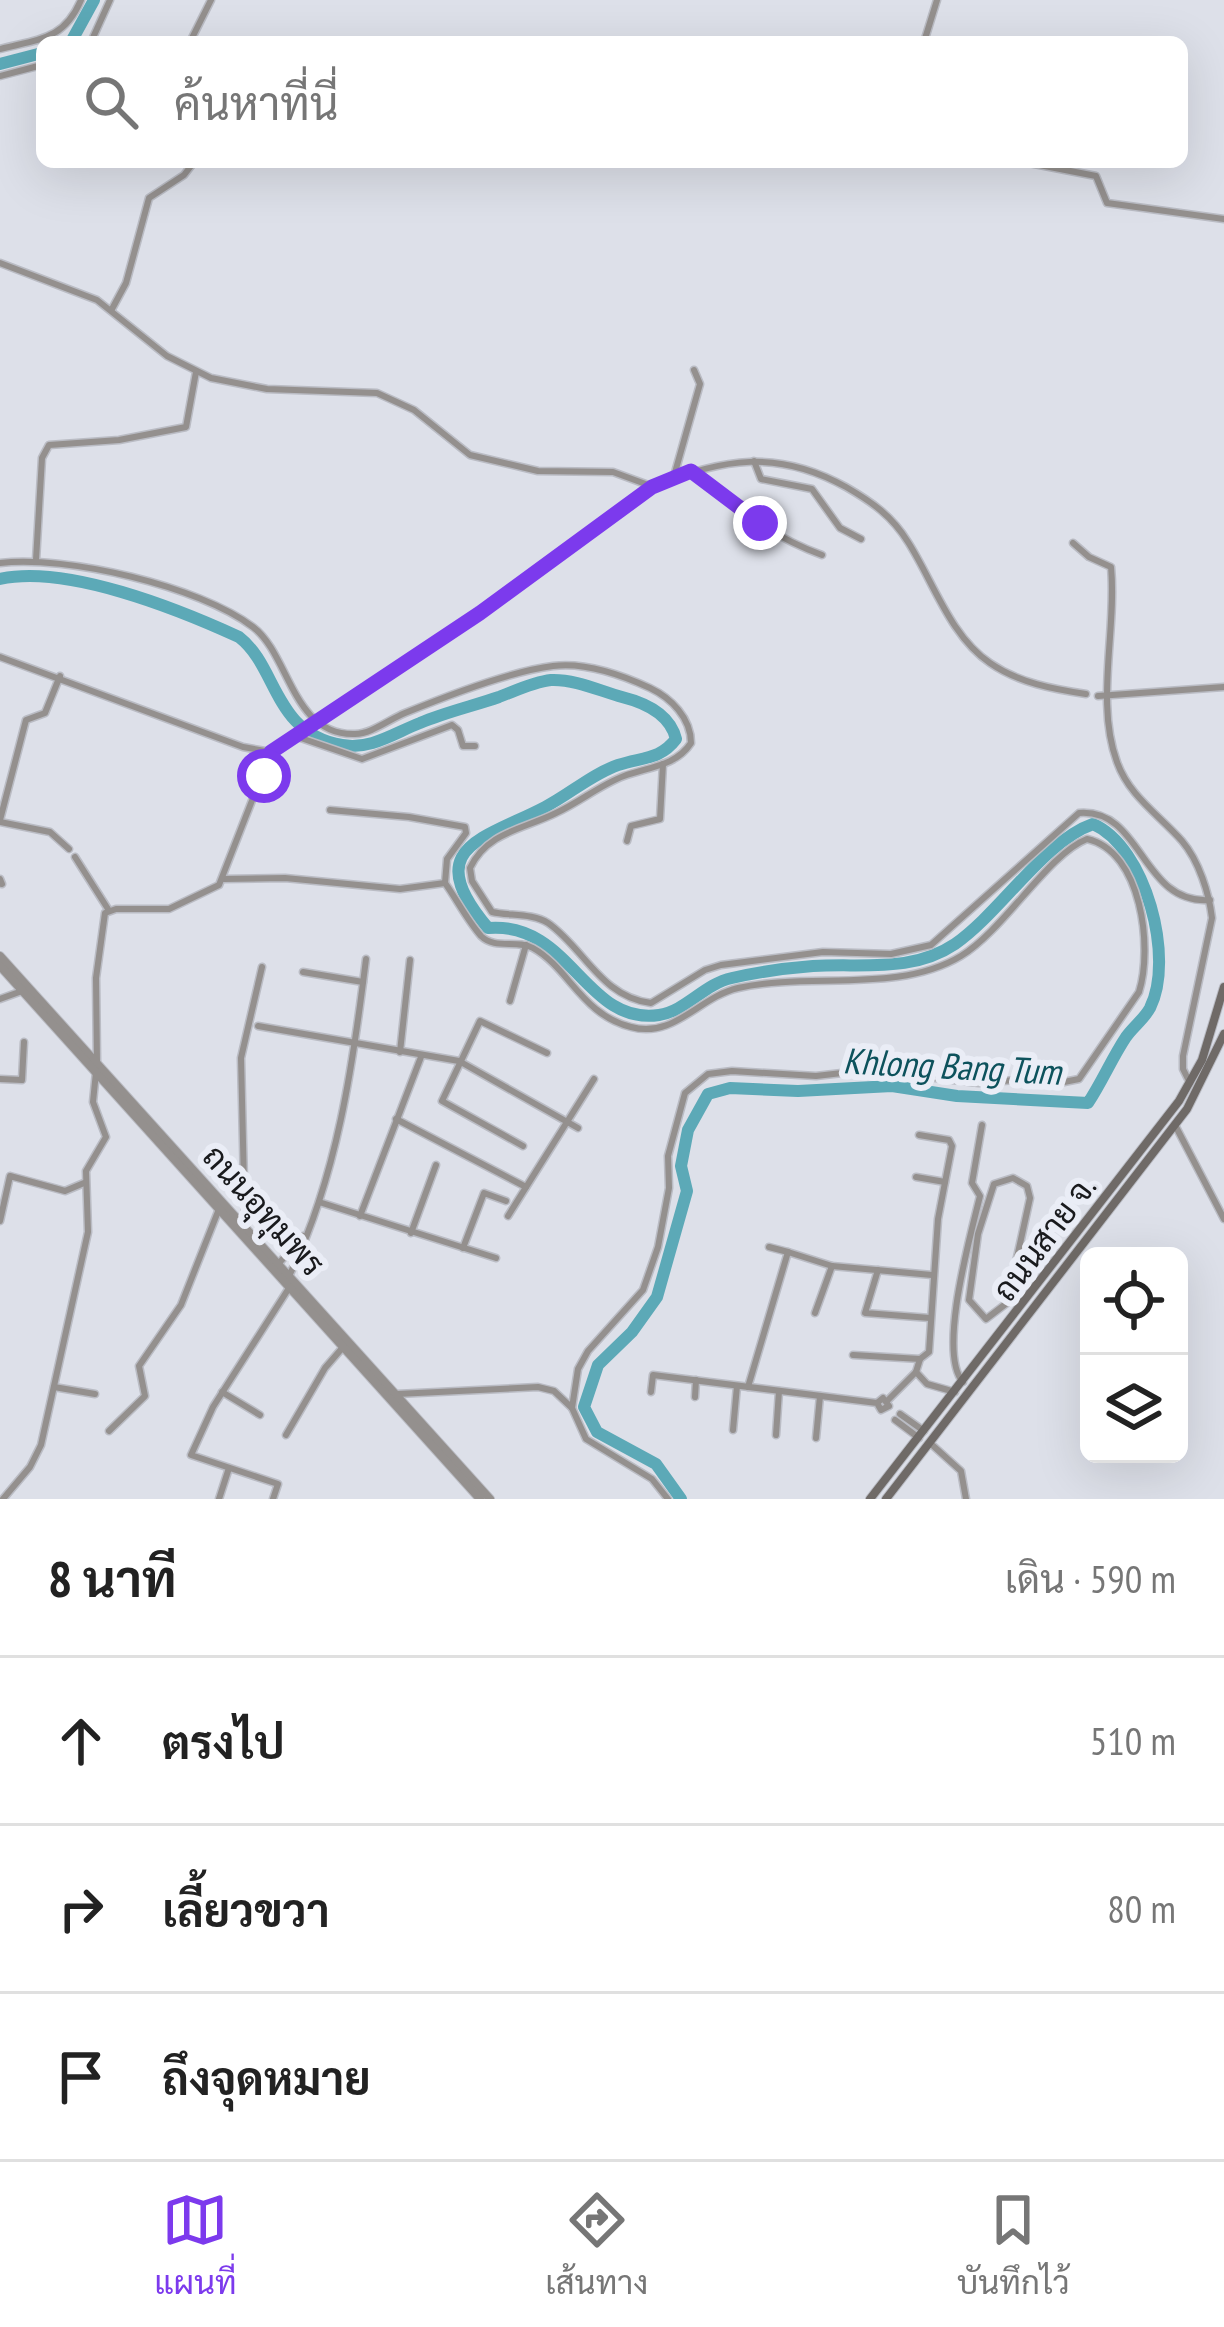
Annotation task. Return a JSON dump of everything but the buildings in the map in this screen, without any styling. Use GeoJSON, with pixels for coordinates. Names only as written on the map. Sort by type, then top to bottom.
{"type":"FeatureCollection","features":[{"type":"Feature","properties":{"kind":"main road","name":"ถนนสาย จ."},"geometry":{"type":"LineString","coordinates":[[870,1499],[1190,1083],[1224,987]]}},
{"type":"Feature","properties":{"kind":"main road","name":"ถนนสาย จ."},"geometry":{"type":"LineString","coordinates":[[886,1499],[1175,1125],[1204,1081],[1224,1034]]}},
{"type":"Feature","properties":{"kind":"street"},"geometry":{"type":"LineString","coordinates":[[44,36],[70,24],[82,0]]}},
{"type":"Feature","properties":{"kind":"street"},"geometry":{"type":"LineString","coordinates":[[94,36],[110,0]]}},
{"type":"Feature","properties":{"kind":"street"},"geometry":{"type":"LineString","coordinates":[[193,36],[211,0]]}},
{"type":"Feature","properties":{"kind":"street"},"geometry":{"type":"LineString","coordinates":[[926,36],[937,0]]}},
{"type":"Feature","properties":{"kind":"street"},"geometry":{"type":"LineString","coordinates":[[0,49],[36,38]]}},
{"type":"Feature","properties":{"kind":"street"},"geometry":{"type":"LineString","coordinates":[[0,76],[36,67]]}},
{"type":"Feature","properties":{"kind":"street"},"geometry":{"type":"LineString","coordinates":[[112,309],[126,283],[149,198],[189,168]]}},
{"type":"Feature","properties":{"kind":"street"},"geometry":{"type":"LineString","coordinates":[[1055,168],[1096,176],[1106,202],[1224,219]]}},
{"type":"Feature","properties":{"kind":"street"},"geometry":{"type":"LineString","coordinates":[[0,279],[3,266],[84,294],[112,309],[154,347],[196,372],[268,389],[377,393],[414,410],[470,455],[538,471],[614,472],[652,487]]}},
{"type":"Feature","properties":{"kind":"street"},"geometry":{"type":"LineString","coordinates":[[673,477],[700,383],[694,370]]}},
{"type":"Feature","properties":{"kind":"street"},"geometry":{"type":"LineString","coordinates":[[36,560],[42,458],[49,445],[119,440],[186,428],[196,372]]}},
{"type":"Feature","properties":{"kind":"street"},"geometry":{"type":"LineString","coordinates":[[754,460],[761,479],[812,488],[840,528],[861,539]]}},
{"type":"Feature","properties":{"kind":"street"},"geometry":{"type":"LineString","coordinates":[[108,910],[169,909],[212,891],[224,879],[271,752],[480,613],[652,487],[691,471],[754,460],[794,465],[872,502],[908,541],[965,640],[989,663],[1048,688],[1086,694]]}},
{"type":"Feature","properties":{"kind":"street"},"geometry":{"type":"LineString","coordinates":[[691,471],[737,509],[822,555]]}},
{"type":"Feature","properties":{"kind":"street"},"geometry":{"type":"LineString","coordinates":[[1073,543],[1111,567],[1108,697],[1119,768],[1138,799],[1185,844],[1210,900],[1212,918],[1183,1056],[1190,1083]]}},
{"type":"Feature","properties":{"kind":"street"},"geometry":{"type":"LineString","coordinates":[[0,563],[36,560],[155,584],[210,603],[255,628],[314,722],[359,735],[406,712],[552,666],[578,666],[648,687],[668,699],[689,725],[691,743],[680,757],[623,776],[557,813],[500,836],[470,868],[472,881],[492,912],[547,922],[611,987],[643,1002],[667,996],[705,970],[721,965],[824,952],[891,954],[931,945],[1079,813],[1101,815],[1120,829],[1178,897],[1210,900]]}},
{"type":"Feature","properties":{"kind":"street"},"geometry":{"type":"LineString","coordinates":[[0,657],[243,747],[271,752]]}},
{"type":"Feature","properties":{"kind":"street"},"geometry":{"type":"LineString","coordinates":[[3,1499],[37,1455],[88,1232],[84,1184],[88,1166],[106,1142],[93,1102],[98,958],[108,910],[72,853],[50,832],[0,821],[26,720],[45,713],[60,676]]}},
{"type":"Feature","properties":{"kind":"street"},"geometry":{"type":"LineString","coordinates":[[1098,696],[1224,687]]}},
{"type":"Feature","properties":{"kind":"street"},"geometry":{"type":"LineString","coordinates":[[297,734],[362,760],[452,725],[464,746],[475,746]]}},
{"type":"Feature","properties":{"kind":"street"},"geometry":{"type":"LineString","coordinates":[[627,842],[631,826],[660,819],[663,764]]}},
{"type":"Feature","properties":{"kind":"street"},"geometry":{"type":"LineString","coordinates":[[330,810],[465,827],[466,833],[447,860],[445,884],[482,938],[526,945],[607,1017],[640,1029],[682,1020],[706,1000],[741,987],[817,978],[888,979],[934,969],[983,940],[1065,853],[1087,839],[1112,853],[1127,873],[1136,898],[1144,977],[1139,992],[1086,1071],[1072,1082],[979,1083],[868,1070],[816,1076],[732,1071],[708,1074],[685,1093],[668,1156],[669,1188],[658,1247],[643,1290],[588,1351],[578,1369],[572,1408]]}},
{"type":"Feature","properties":{"kind":"street"},"geometry":{"type":"LineString","coordinates":[[224,879],[285,878],[400,889],[445,884]]}},
{"type":"Feature","properties":{"kind":"street"},"geometry":{"type":"LineString","coordinates":[[510,1001],[526,945]]}},
{"type":"Feature","properties":{"kind":"street","name":"ถนนอุทุมพร"},"geometry":{"type":"LineString","coordinates":[[0,956],[480,1499]]}},
{"type":"Feature","properties":{"kind":"street"},"geometry":{"type":"LineString","coordinates":[[290,1274],[319,1202],[356,1045],[366,958]]}},
{"type":"Feature","properties":{"kind":"street"},"geometry":{"type":"LineString","coordinates":[[400,1053],[410,960]]}},
{"type":"Feature","properties":{"kind":"street","name":"ถนนอุทุมพร"},"geometry":{"type":"LineString","coordinates":[[0,966],[280,1262],[490,1499]]}},
{"type":"Feature","properties":{"kind":"street"},"geometry":{"type":"LineString","coordinates":[[245,1226],[242,1058],[262,968]]}},
{"type":"Feature","properties":{"kind":"street"},"geometry":{"type":"LineString","coordinates":[[303,972],[363,982]]}},
{"type":"Feature","properties":{"kind":"street"},"geometry":{"type":"LineString","coordinates":[[0,999],[22,991]]}},
{"type":"Feature","properties":{"kind":"street"},"geometry":{"type":"LineString","coordinates":[[523,1146],[442,1101],[480,1021],[547,1053]]}},
{"type":"Feature","properties":{"kind":"street"},"geometry":{"type":"LineString","coordinates":[[258,1026],[459,1061],[578,1128]]}},
{"type":"Feature","properties":{"kind":"street"},"geometry":{"type":"LineString","coordinates":[[0,1078],[22,1080],[24,1042]]}},
{"type":"Feature","properties":{"kind":"street"},"geometry":{"type":"LineString","coordinates":[[360,1216],[421,1057]]}},
{"type":"Feature","properties":{"kind":"street"},"geometry":{"type":"LineString","coordinates":[[508,1216],[594,1079]]}},
{"type":"Feature","properties":{"kind":"street"},"geometry":{"type":"LineString","coordinates":[[396,1119],[526,1187]]}},
{"type":"Feature","properties":{"kind":"street"},"geometry":{"type":"LineString","coordinates":[[963,1382],[953,1367],[956,1325],[980,1196],[972,1183],[982,1125]]}},
{"type":"Feature","properties":{"kind":"street"},"geometry":{"type":"LineString","coordinates":[[1175,1125],[1224,1220]]}},
{"type":"Feature","properties":{"kind":"street"},"geometry":{"type":"LineString","coordinates":[[889,1410],[929,1352],[932,1275],[951,1144],[920,1135]]}},
{"type":"Feature","properties":{"kind":"street"},"geometry":{"type":"LineString","coordinates":[[411,1233],[436,1165]]}},
{"type":"Feature","properties":{"kind":"street"},"geometry":{"type":"LineString","coordinates":[[0,1221],[10,1176],[65,1191],[84,1184]]}},
{"type":"Feature","properties":{"kind":"street"},"geometry":{"type":"LineString","coordinates":[[916,1177],[945,1183]]}},
{"type":"Feature","properties":{"kind":"street"},"geometry":{"type":"LineString","coordinates":[[1007,1303],[1030,1198],[1027,1186],[1013,1178],[994,1184],[978,1234],[968,1300],[986,1319],[1003,1302],[1018,1312]]}},
{"type":"Feature","properties":{"kind":"street"},"geometry":{"type":"LineString","coordinates":[[463,1249],[484,1193],[506,1201]]}},
{"type":"Feature","properties":{"kind":"street"},"geometry":{"type":"LineString","coordinates":[[319,1202],[496,1258]]}},
{"type":"Feature","properties":{"kind":"street"},"geometry":{"type":"LineString","coordinates":[[109,1431],[146,1396],[140,1366],[181,1306],[219,1209]]}},
{"type":"Feature","properties":{"kind":"street"},"geometry":{"type":"LineString","coordinates":[[280,1262],[305,1234]]}},
{"type":"Feature","properties":{"kind":"street"},"geometry":{"type":"LineString","coordinates":[[769,1247],[832,1266],[932,1275]]}},
{"type":"Feature","properties":{"kind":"street"},"geometry":{"type":"LineString","coordinates":[[748,1387],[788,1252]]}},
{"type":"Feature","properties":{"kind":"street"},"geometry":{"type":"LineString","coordinates":[[815,1313],[832,1266]]}},
{"type":"Feature","properties":{"kind":"street"},"geometry":{"type":"LineString","coordinates":[[878,1270],[865,1313],[931,1318]]}},
{"type":"Feature","properties":{"kind":"street"},"geometry":{"type":"LineString","coordinates":[[272,1499],[278,1484],[191,1455],[222,1393],[290,1287]]}},
{"type":"Feature","properties":{"kind":"street"},"geometry":{"type":"LineString","coordinates":[[286,1435],[325,1368],[344,1346]]}},
{"type":"Feature","properties":{"kind":"street"},"geometry":{"type":"LineString","coordinates":[[854,1355],[920,1359]]}},
{"type":"Feature","properties":{"kind":"street"},"geometry":{"type":"LineString","coordinates":[[916,1372],[927,1384],[955,1392]]}},
{"type":"Feature","properties":{"kind":"street"},"geometry":{"type":"LineString","coordinates":[[651,1392],[653,1375],[820,1396],[889,1410],[922,1434]]}},
{"type":"Feature","properties":{"kind":"street"},"geometry":{"type":"LineString","coordinates":[[695,1397],[696,1380]]}},
{"type":"Feature","properties":{"kind":"street"},"geometry":{"type":"LineString","coordinates":[[733,1430],[737,1386]]}},
{"type":"Feature","properties":{"kind":"street"},"geometry":{"type":"LineString","coordinates":[[54,1387],[94,1394]]}},
{"type":"Feature","properties":{"kind":"street"},"geometry":{"type":"LineString","coordinates":[[396,1394],[538,1387],[554,1391],[572,1408],[586,1439],[652,1479],[668,1499]]}},
{"type":"Feature","properties":{"kind":"street"},"geometry":{"type":"LineString","coordinates":[[776,1435],[779,1391]]}},
{"type":"Feature","properties":{"kind":"street"},"geometry":{"type":"LineString","coordinates":[[222,1393],[260,1415]]}},
{"type":"Feature","properties":{"kind":"street"},"geometry":{"type":"LineString","coordinates":[[816,1438],[820,1396]]}},
{"type":"Feature","properties":{"kind":"street"},"geometry":{"type":"LineString","coordinates":[[930,1443],[961,1471],[966,1499]]}},
{"type":"Feature","properties":{"kind":"street"},"geometry":{"type":"LineString","coordinates":[[219,1499],[229,1468]]}},
{"type":"Feature","properties":{"kind":"waterway","name":"Khlong Bang Tum"},"geometry":{"type":"LineString","coordinates":[[74,36],[94,0]]}},
{"type":"Feature","properties":{"kind":"waterway","name":"Khlong Bang Tum"},"geometry":{"type":"LineString","coordinates":[[0,64],[36,55]]}},
{"type":"Feature","properties":{"kind":"waterway","name":"Khlong Bang Tum"},"geometry":{"type":"LineString","coordinates":[[0,579],[27,576],[89,583],[154,602],[239,637],[302,727],[342,745],[373,743],[551,680],[587,686],[656,711],[676,739],[664,751],[599,774],[482,838],[460,863],[459,879],[468,901],[488,928],[516,930],[539,940],[613,1005],[634,1014],[669,1013],[722,981],[742,976],[813,966],[904,963],[939,953],[972,931],[1057,846],[1093,824],[1128,856],[1151,906],[1157,934],[1157,987],[1150,1008],[1126,1037],[1088,1103],[957,1096],[892,1086],[798,1091],[730,1088],[708,1094],[688,1130],[681,1166],[687,1191],[657,1297],[632,1332],[598,1365],[584,1407],[597,1432],[656,1464],[681,1499]]}},
{"type":"Feature","properties":{"kind":"route"},"geometry":{"type":"LineString","coordinates":[[264,776],[271,752],[480,613],[652,487],[691,471],[760,523]]}}]}
